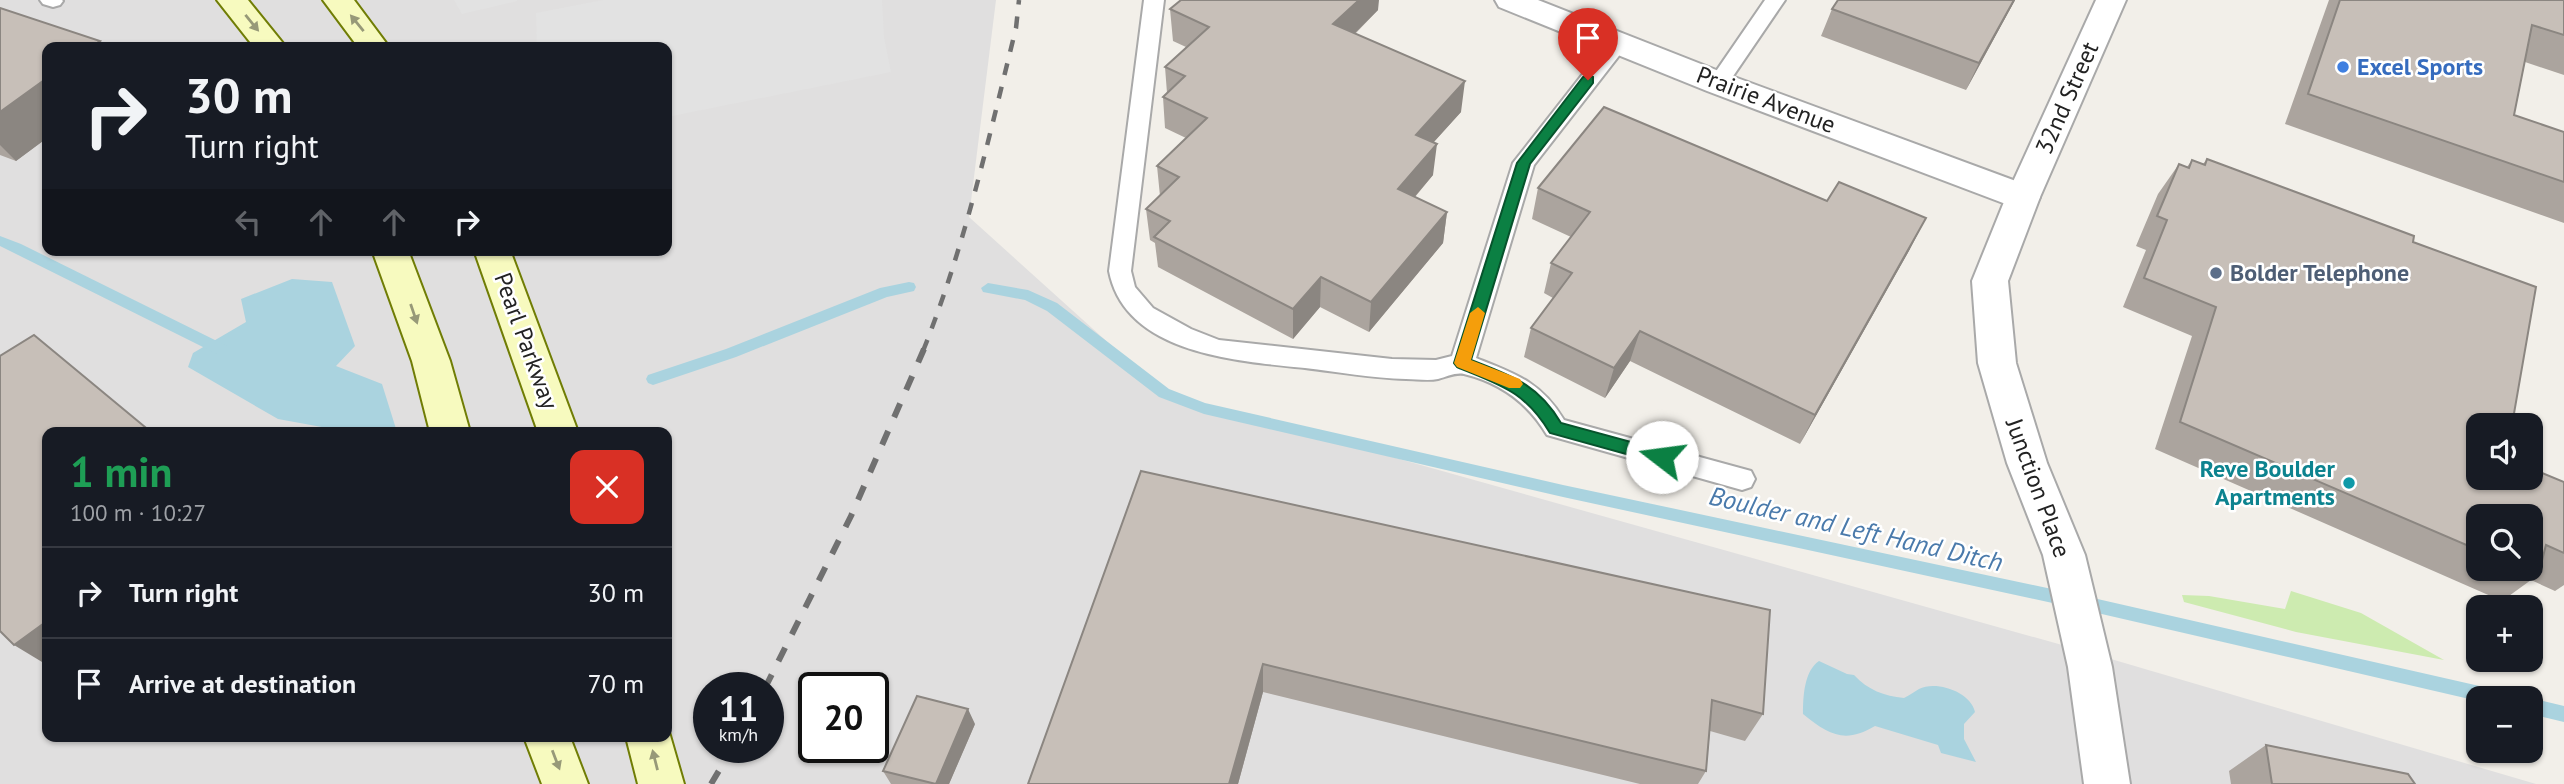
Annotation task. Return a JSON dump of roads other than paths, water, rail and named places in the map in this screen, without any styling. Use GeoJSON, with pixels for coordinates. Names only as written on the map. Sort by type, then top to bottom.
{"type":"FeatureCollection","features":[{"type":"Feature","properties":{"kind":"main road"},"geometry":{"type":"LineString","coordinates":[[232,0],[267,42]]}},
{"type":"Feature","properties":{"kind":"main road"},"geometry":{"type":"LineString","coordinates":[[338,0],[370,42]]}},
{"type":"Feature","properties":{"kind":"main road"},"geometry":{"type":"LineString","coordinates":[[392,256],[430,361],[449,427]]}},
{"type":"Feature","properties":{"kind":"main road","name":"Pearl Parkway"},"geometry":{"type":"LineString","coordinates":[[494,256],[556,427]]}},
{"type":"Feature","properties":{"kind":"main road"},"geometry":{"type":"LineString","coordinates":[[549,742],[565,784]]}},
{"type":"Feature","properties":{"kind":"main road"},"geometry":{"type":"LineString","coordinates":[[650,742],[661,784]]}},
{"type":"Feature","properties":{"kind":"street","name":"Prairie Avenue"},"geometry":{"type":"LineString","coordinates":[[1510,0],[1718,83],[2023,197]]}},
{"type":"Feature","properties":{"kind":"street","name":"32nd Street"},"geometry":{"type":"LineString","coordinates":[[2023,197],[2111,0]]}},
{"type":"Feature","properties":{"kind":"street","name":"Junction Place"},"geometry":{"type":"LineString","coordinates":[[2023,197],[1990,281],[1997,363],[2023,453],[2064,555],[2087,652],[2107,784]]}},
{"type":"Feature","properties":{"kind":"lane"},"geometry":{"type":"LineString","coordinates":[[1154,0],[1119,271],[1124,290],[1145,314],[1183,336],[1218,349],[1392,369],[1436,370],[1462,363],[1516,384],[1542,406],[1556,428],[1742,479]]}},
{"type":"Feature","properties":{"kind":"lane"},"geometry":{"type":"LineString","coordinates":[[1718,83],[1775,0]]}},
{"type":"Feature","properties":{"kind":"lane"},"geometry":{"type":"LineString","coordinates":[[1462,363],[1524,163],[1618,43]]}},
{"type":"Feature","properties":{"kind":"water"},"geometry":{"type":"Polygon","coordinates":[[[292,279],[332,282],[355,346],[336,366],[382,384],[395,427],[322,427],[278,419],[188,367],[193,353],[246,322],[241,299],[292,279]]]}},
{"type":"Feature","properties":{"kind":"water"},"geometry":{"type":"Polygon","coordinates":[[[1819,661],[1854,675],[1871,688],[1890,696],[1904,698],[1919,689],[1934,686],[1960,694],[1972,705],[1975,712],[1964,724],[1964,739],[1976,762],[1941,753],[1938,745],[1875,726],[1846,736],[1821,727],[1803,714],[1807,678],[1819,661]]]}},
{"type":"Feature","properties":{"kind":"waterway","name":"Boulder and Left Hand Ditch"},"geometry":{"type":"LineString","coordinates":[[0,241],[222,350]]}},
{"type":"Feature","properties":{"kind":"waterway","name":"Boulder and Left Hand Ditch"},"geometry":{"type":"LineString","coordinates":[[653,379],[731,353],[885,292],[909,287]]}},
{"type":"Feature","properties":{"kind":"waterway","name":"Boulder and Left Hand Ditch"},"geometry":{"type":"LineString","coordinates":[[988,288],[1028,295],[1052,307],[1164,393],[1204,408],[1563,491],[2080,602],[2466,691]]}},
{"type":"Feature","properties":{"kind":"waterway","name":"Boulder and Left Hand Ditch"},"geometry":{"type":"LineString","coordinates":[[2543,709],[2564,714]]}},
{"type":"Feature","properties":{"kind":"railway"},"geometry":{"type":"LineString","coordinates":[[923,351],[951,272],[975,191],[1016,28],[1019,0]]}},
{"type":"Feature","properties":{"kind":"railway"},"geometry":{"type":"LineString","coordinates":[[773,672],[851,516],[924,349]]}},
{"type":"Feature","properties":{"kind":"railway"},"geometry":{"type":"LineString","coordinates":[[711,784],[723,763]]}},
{"type":"Feature","properties":{"kind":"place","name":"Excel Sports"},"geometry":{"type":"Point","coordinates":[2343,67]}},
{"type":"Feature","properties":{"kind":"place","name":"Bolder Telephone"},"geometry":{"type":"Point","coordinates":[2216,273]}},
{"type":"Feature","properties":{"kind":"place","name":"Reve Boulder Apartments"},"geometry":{"type":"Point","coordinates":[2349,483]}}]}
